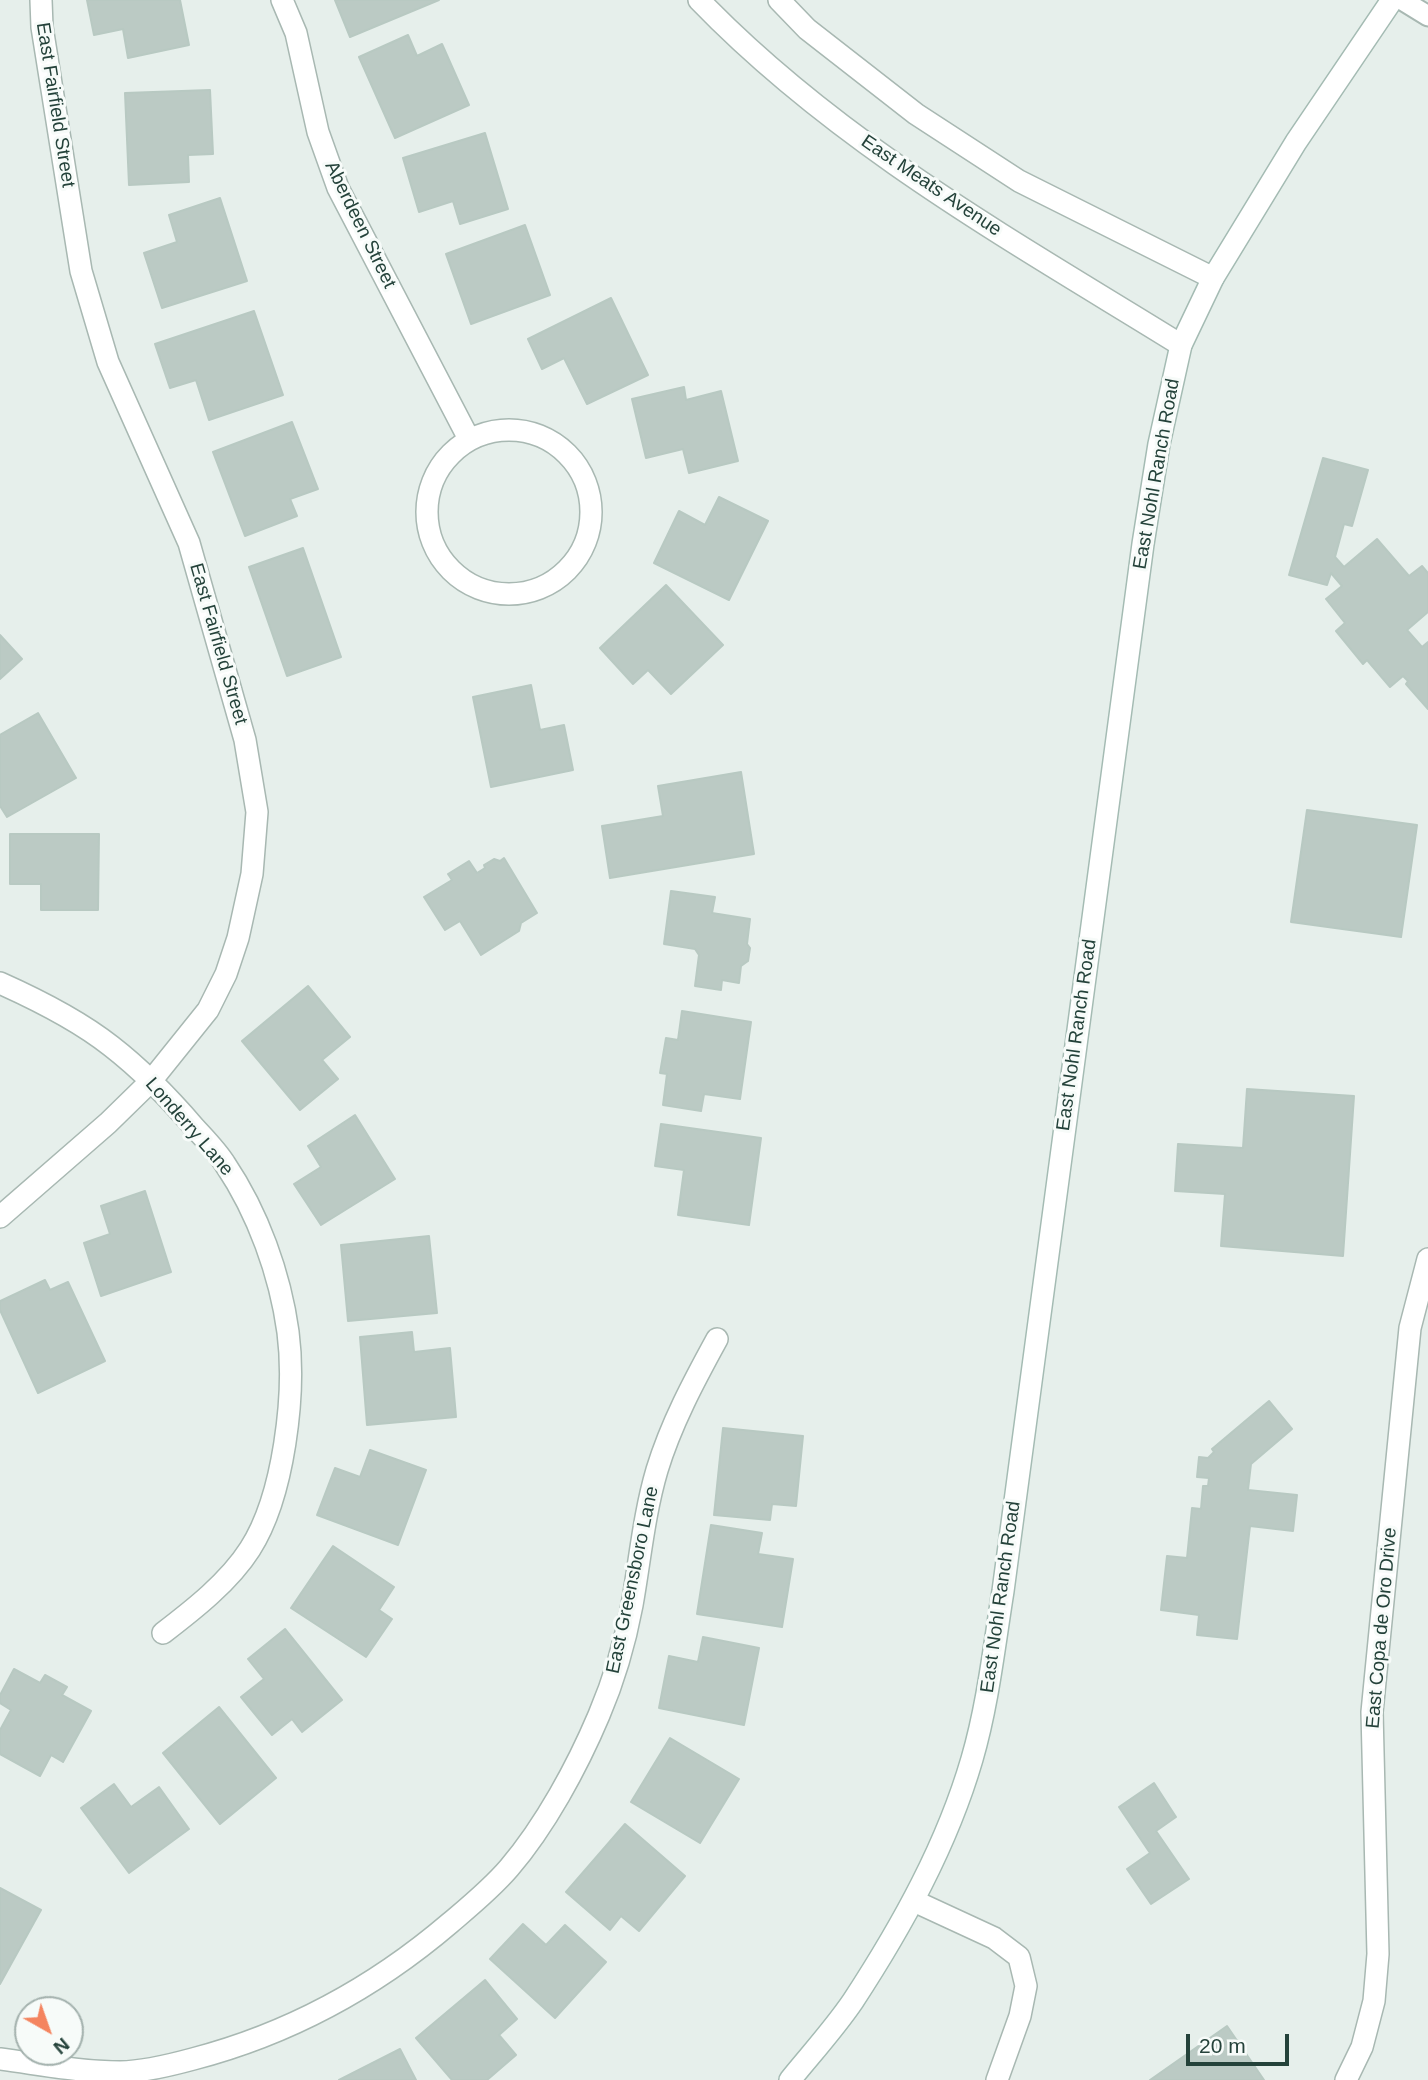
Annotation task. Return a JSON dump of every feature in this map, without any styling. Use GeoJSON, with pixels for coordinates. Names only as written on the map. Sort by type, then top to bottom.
{"type":"FeatureCollection","features":[{"type":"Feature","properties":{"kind":"street","name":"East Fairfield Street"},"geometry":{"type":"LineString","coordinates":[[0,1217],[108,1123],[151,1081],[208,1010],[226,974],[237,937],[252,874],[257,812],[245,740],[189,543],[108,362],[80,271],[42,27],[41,0]]}},
{"type":"Feature","properties":{"kind":"street","name":"Aberdeen Street"},"geometry":{"type":"LineString","coordinates":[[282,0],[296,33],[318,132],[338,188],[469,439]]}},
{"type":"Feature","properties":{"kind":"street","name":"East Meats Avenue"},"geometry":{"type":"LineString","coordinates":[[699,0],[803,97],[929,189],[1181,345]]}},
{"type":"Feature","properties":{"kind":"street"},"geometry":{"type":"LineString","coordinates":[[779,0],[807,29],[916,114],[1019,181],[1213,278]]}},
{"type":"Feature","properties":{"kind":"street","name":"East Nohl Ranch Road"},"geometry":{"type":"LineString","coordinates":[[790,2080],[852,2003],[914,1901],[954,1813],[973,1758],[984,1708],[1004,1577],[1143,544],[1159,444],[1181,345],[1213,278],[1296,142],[1392,0]]}},
{"type":"Feature","properties":{"kind":"street"},"geometry":{"type":"LineString","coordinates":[[505,428],[541,434],[572,456],[590,488],[592,525],[578,560],[550,585],[514,595],[477,589],[447,568],[429,535],[427,498],[442,464],[469,439],[505,428]]}},
{"type":"Feature","properties":{"kind":"street","name":"Londerry Lane"},"geometry":{"type":"LineString","coordinates":[[0,983],[38,1001],[89,1031],[110,1045],[151,1081],[224,1162],[246,1200],[264,1240],[278,1286],[288,1334],[287,1429],[277,1490],[250,1549],[205,1601],[163,1633]]}},
{"type":"Feature","properties":{"kind":"street","name":"East Copa de Oro Drive"},"geometry":{"type":"LineString","coordinates":[[1346,2080],[1362,2048],[1374,2001],[1378,1954],[1372,1712],[1410,1328],[1428,1259]]}},
{"type":"Feature","properties":{"kind":"street","name":"East Greensboro Lane"},"geometry":{"type":"LineString","coordinates":[[0,2059],[122,2073],[175,2072],[288,2027],[337,2003],[433,1938],[479,1899],[508,1869],[534,1836],[599,1715],[624,1639],[640,1544],[658,1469],[685,1398],[717,1339]]}},
{"type":"Feature","properties":{"kind":"street"},"geometry":{"type":"LineString","coordinates":[[914,1901],[994,1938],[1019,1957],[1026,1986],[1020,2016],[998,2080]]}},
{"type":"Feature","properties":{"kind":"lane"},"geometry":{"type":"LineString","coordinates":[[1402,0],[1428,16]]}},
{"type":"Feature","properties":{"kind":"building"},"geometry":{"type":"Polygon","coordinates":[[[87,0],[180,0],[189,45],[128,58],[123,29],[94,35],[87,0]]]}},
{"type":"Feature","properties":{"kind":"building"},"geometry":{"type":"Polygon","coordinates":[[[335,0],[439,0],[350,37],[335,0]]]}},
{"type":"Feature","properties":{"kind":"building"},"geometry":{"type":"Polygon","coordinates":[[[408,35],[417,56],[442,44],[469,105],[395,138],[359,57],[408,35]]]}},
{"type":"Feature","properties":{"kind":"building"},"geometry":{"type":"Polygon","coordinates":[[[210,90],[213,154],[188,155],[189,182],[129,185],[125,93],[210,90]]]}},
{"type":"Feature","properties":{"kind":"building"},"geometry":{"type":"Polygon","coordinates":[[[485,133],[508,209],[460,224],[453,201],[419,212],[403,158],[485,133]]]}},
{"type":"Feature","properties":{"kind":"building"},"geometry":{"type":"Polygon","coordinates":[[[220,198],[247,281],[162,308],[144,253],[177,242],[169,215],[220,198]]]}},
{"type":"Feature","properties":{"kind":"building"},"geometry":{"type":"Polygon","coordinates":[[[525,225],[550,295],[471,324],[446,254],[525,225]]]}},
{"type":"Feature","properties":{"kind":"building"},"geometry":{"type":"Polygon","coordinates":[[[611,298],[648,375],[587,404],[564,358],[542,369],[528,339],[611,298]]]}},
{"type":"Feature","properties":{"kind":"building"},"geometry":{"type":"Polygon","coordinates":[[[254,311],[283,395],[209,420],[196,380],[170,388],[155,344],[254,311]]]}},
{"type":"Feature","properties":{"kind":"building"},"geometry":{"type":"Polygon","coordinates":[[[684,387],[686,400],[721,391],[738,461],[689,473],[683,449],[646,458],[632,399],[684,387]]]}},
{"type":"Feature","properties":{"kind":"building"},"geometry":{"type":"Polygon","coordinates":[[[292,422],[318,489],[290,499],[297,516],[245,536],[213,452],[292,422]]]}},
{"type":"Feature","properties":{"kind":"building"},"geometry":{"type":"Polygon","coordinates":[[[1323,458],[1368,470],[1352,526],[1344,524],[1335,557],[1344,567],[1377,539],[1409,576],[1422,566],[1428,573],[1428,612],[1407,630],[1422,647],[1428,642],[1428,709],[1406,684],[1408,681],[1403,676],[1390,687],[1367,660],[1363,664],[1336,631],[1345,623],[1326,599],[1342,586],[1331,573],[1327,585],[1289,575],[1323,458]]]}},
{"type":"Feature","properties":{"kind":"building"},"geometry":{"type":"Polygon","coordinates":[[[719,497],[768,521],[729,600],[654,563],[679,511],[705,525],[719,497]]]}},
{"type":"Feature","properties":{"kind":"building"},"geometry":{"type":"Polygon","coordinates":[[[303,548],[341,657],[287,676],[249,567],[303,548]]]}},
{"type":"Feature","properties":{"kind":"building"},"geometry":{"type":"Polygon","coordinates":[[[666,585],[723,645],[671,694],[648,670],[633,684],[600,648],[666,585]]]}},
{"type":"Feature","properties":{"kind":"building"},"geometry":{"type":"Polygon","coordinates":[[[0,635],[22,659],[0,679],[0,635]]]}},
{"type":"Feature","properties":{"kind":"building"},"geometry":{"type":"Polygon","coordinates":[[[531,685],[540,730],[564,725],[573,770],[491,787],[473,697],[531,685]]]}},
{"type":"Feature","properties":{"kind":"building"},"geometry":{"type":"Polygon","coordinates":[[[38,713],[76,778],[7,817],[0,806],[0,735],[38,713]]]}},
{"type":"Feature","properties":{"kind":"building"},"geometry":{"type":"Polygon","coordinates":[[[741,772],[754,854],[610,878],[602,826],[663,816],[658,786],[741,772]]]}},
{"type":"Feature","properties":{"kind":"building"},"geometry":{"type":"Polygon","coordinates":[[[1307,810],[1417,825],[1401,937],[1291,922],[1307,810]]]}},
{"type":"Feature","properties":{"kind":"building"},"geometry":{"type":"Polygon","coordinates":[[[10,834],[99,834],[98,910],[41,910],[41,884],[10,884],[10,834]]]}},
{"type":"Feature","properties":{"kind":"building"},"geometry":{"type":"Polygon","coordinates":[[[504,858],[537,913],[521,923],[519,931],[481,955],[460,921],[445,930],[424,897],[452,880],[448,874],[469,861],[477,873],[494,859],[500,861],[504,858]]]}},
{"type":"Feature","properties":{"kind":"building"},"geometry":{"type":"Polygon","coordinates":[[[671,891],[715,897],[712,913],[750,919],[748,961],[741,966],[739,983],[722,980],[721,990],[695,986],[699,955],[695,949],[664,944],[671,891]]]}},
{"type":"Feature","properties":{"kind":"building"},"geometry":{"type":"Polygon","coordinates":[[[308,986],[350,1037],[322,1060],[338,1079],[300,1110],[242,1041],[308,986]]]}},
{"type":"Feature","properties":{"kind":"building"},"geometry":{"type":"Polygon","coordinates":[[[682,1011],[751,1022],[740,1099],[704,1094],[701,1111],[663,1105],[667,1074],[660,1073],[666,1038],[678,1040],[682,1011]]]}},
{"type":"Feature","properties":{"kind":"building"},"geometry":{"type":"Polygon","coordinates":[[[1247,1089],[1354,1096],[1343,1256],[1221,1246],[1225,1194],[1175,1191],[1178,1144],[1243,1148],[1247,1089]]]}},
{"type":"Feature","properties":{"kind":"building"},"geometry":{"type":"Polygon","coordinates":[[[355,1115],[395,1179],[321,1225],[294,1184],[321,1167],[308,1146],[355,1115]]]}},
{"type":"Feature","properties":{"kind":"building"},"geometry":{"type":"Polygon","coordinates":[[[661,1124],[761,1138],[749,1225],[678,1215],[684,1170],[655,1166],[661,1124]]]}},
{"type":"Feature","properties":{"kind":"building"},"geometry":{"type":"Polygon","coordinates":[[[145,1191],[171,1272],[101,1296],[84,1243],[110,1234],[101,1206],[145,1191]]]}},
{"type":"Feature","properties":{"kind":"building"},"geometry":{"type":"Polygon","coordinates":[[[429,1236],[437,1313],[348,1321],[341,1245],[429,1236]]]}},
{"type":"Feature","properties":{"kind":"building"},"geometry":{"type":"Polygon","coordinates":[[[45,1280],[50,1290],[68,1282],[105,1361],[38,1393],[0,1310],[0,1301],[45,1280]]]}},
{"type":"Feature","properties":{"kind":"building"},"geometry":{"type":"Polygon","coordinates":[[[412,1332],[414,1352],[450,1348],[456,1417],[367,1425],[360,1337],[412,1332]]]}},
{"type":"Feature","properties":{"kind":"building"},"geometry":{"type":"Polygon","coordinates":[[[1269,1401],[1292,1429],[1251,1464],[1248,1490],[1297,1495],[1293,1531],[1250,1526],[1237,1639],[1197,1635],[1199,1615],[1161,1610],[1167,1556],[1187,1558],[1192,1508],[1201,1509],[1203,1486],[1208,1486],[1209,1478],[1197,1477],[1199,1457],[1208,1458],[1214,1452],[1212,1449],[1269,1401]]]}},
{"type":"Feature","properties":{"kind":"building"},"geometry":{"type":"Polygon","coordinates":[[[723,1428],[803,1436],[796,1506],[772,1504],[770,1520],[714,1515],[723,1428]]]}},
{"type":"Feature","properties":{"kind":"building"},"geometry":{"type":"Polygon","coordinates":[[[370,1450],[426,1470],[398,1545],[317,1515],[335,1468],[360,1477],[370,1450]]]}},
{"type":"Feature","properties":{"kind":"building"},"geometry":{"type":"Polygon","coordinates":[[[711,1525],[762,1533],[758,1554],[793,1559],[782,1627],[697,1614],[711,1525]]]}},
{"type":"Feature","properties":{"kind":"building"},"geometry":{"type":"Polygon","coordinates":[[[333,1546],[394,1587],[379,1610],[392,1619],[366,1657],[291,1608],[333,1546]]]}},
{"type":"Feature","properties":{"kind":"building"},"geometry":{"type":"Polygon","coordinates":[[[285,1629],[342,1700],[302,1732],[292,1719],[272,1735],[241,1697],[264,1679],[248,1659],[285,1629]]]}},
{"type":"Feature","properties":{"kind":"building"},"geometry":{"type":"Polygon","coordinates":[[[703,1637],[759,1648],[744,1725],[659,1708],[669,1656],[698,1662],[703,1637]]]}},
{"type":"Feature","properties":{"kind":"building"},"geometry":{"type":"Polygon","coordinates":[[[14,1669],[40,1683],[45,1675],[67,1687],[62,1695],[91,1711],[63,1762],[51,1755],[40,1776],[0,1754],[0,1730],[11,1710],[0,1703],[0,1695],[14,1669]]]}},
{"type":"Feature","properties":{"kind":"building"},"geometry":{"type":"Polygon","coordinates":[[[219,1707],[276,1778],[220,1824],[163,1753],[219,1707]]]}},
{"type":"Feature","properties":{"kind":"building"},"geometry":{"type":"Polygon","coordinates":[[[670,1738],[739,1779],[700,1843],[631,1802],[670,1738]]]}},
{"type":"Feature","properties":{"kind":"building"},"geometry":{"type":"Polygon","coordinates":[[[1154,1783],[1176,1817],[1156,1831],[1189,1879],[1151,1904],[1127,1869],[1150,1853],[1119,1807],[1154,1783]]]}},
{"type":"Feature","properties":{"kind":"building"},"geometry":{"type":"Polygon","coordinates":[[[114,1784],[131,1807],[159,1787],[189,1829],[129,1873],[81,1808],[114,1784]]]}},
{"type":"Feature","properties":{"kind":"building"},"geometry":{"type":"Polygon","coordinates":[[[625,1824],[685,1876],[639,1931],[621,1916],[610,1930],[566,1892],[625,1824]]]}},
{"type":"Feature","properties":{"kind":"building"},"geometry":{"type":"Polygon","coordinates":[[[0,1888],[41,1910],[0,1984],[0,1888]]]}},
{"type":"Feature","properties":{"kind":"building"},"geometry":{"type":"Polygon","coordinates":[[[523,1924],[546,1945],[565,1925],[606,1962],[555,2018],[490,1959],[523,1924]]]}},
{"type":"Feature","properties":{"kind":"building"},"geometry":{"type":"Polygon","coordinates":[[[485,1980],[517,2019],[499,2035],[516,2055],[487,2080],[452,2080],[416,2038],[485,1980]]]}},
{"type":"Feature","properties":{"kind":"building"},"geometry":{"type":"Polygon","coordinates":[[[1227,2026],[1264,2080],[1150,2080],[1227,2026]]]}},
{"type":"Feature","properties":{"kind":"building"},"geometry":{"type":"Polygon","coordinates":[[[400,2049],[416,2080],[339,2080],[400,2049]]]}}]}
